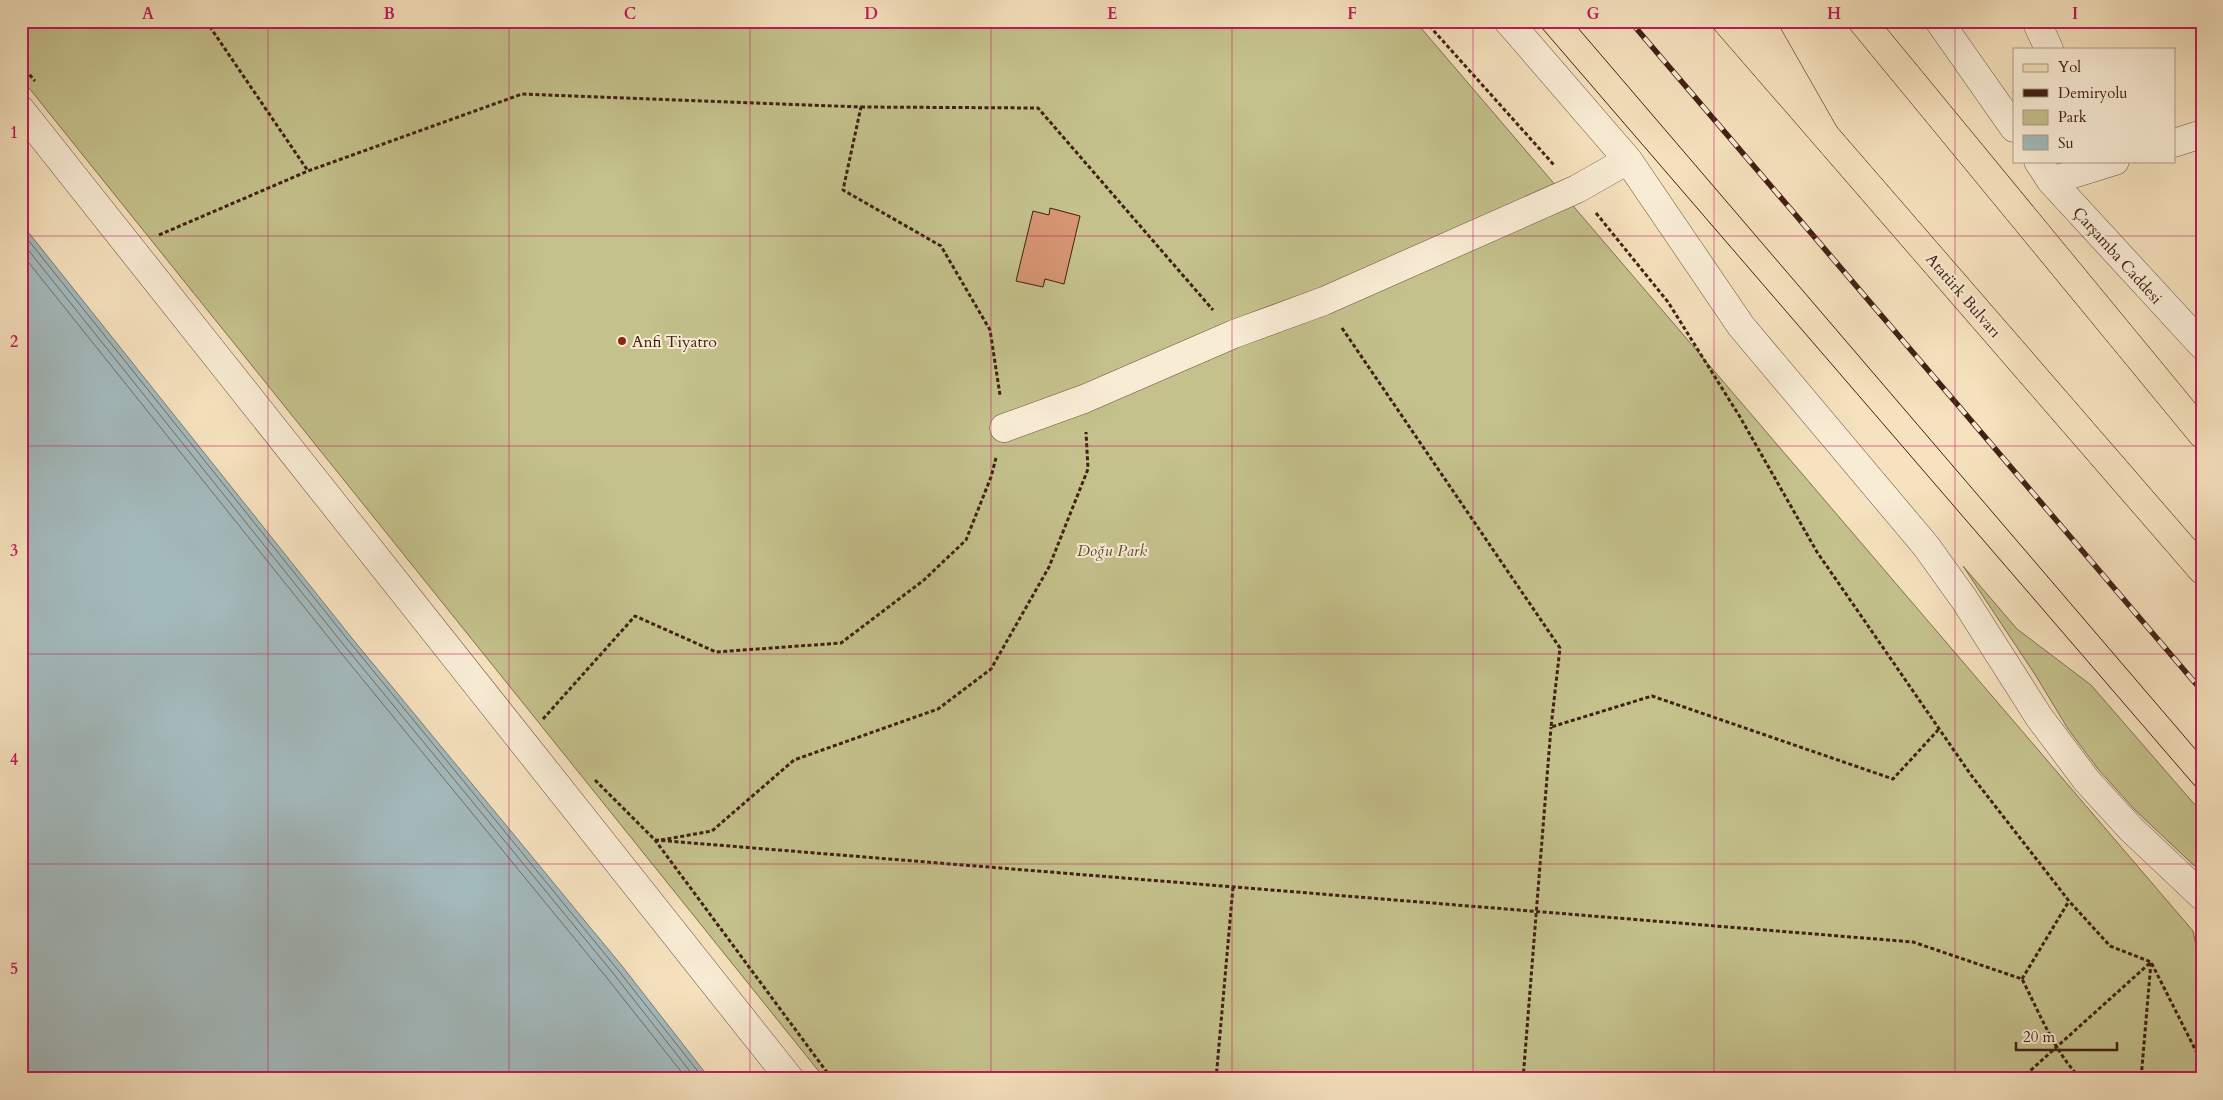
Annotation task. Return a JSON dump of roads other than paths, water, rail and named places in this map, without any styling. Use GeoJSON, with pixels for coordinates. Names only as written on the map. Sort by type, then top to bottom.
{"type":"FeatureCollection","features":[{"type":"Feature","properties":{"kind":"main road","name":"Atatürk Bulvarı"},"geometry":{"type":"LineString","coordinates":[[1726,21],[2202,570]]}},
{"type":"Feature","properties":{"kind":"main road"},"geometry":{"type":"LineString","coordinates":[[1760,21],[1825,135]]}},
{"type":"Feature","properties":{"kind":"main road"},"geometry":{"type":"LineString","coordinates":[[1862,21],[2202,434]]}},
{"type":"Feature","properties":{"kind":"street"},"geometry":{"type":"LineString","coordinates":[[1508,21],[1628,160],[1742,326],[1926,546],[1964,599],[2039,717],[2087,781],[2131,829],[2202,896]]}},
{"type":"Feature","properties":{"kind":"street"},"geometry":{"type":"LineString","coordinates":[[1939,21],[2013,127]]}},
{"type":"Feature","properties":{"kind":"street"},"geometry":{"type":"LineString","coordinates":[[2036,21],[2049,48]]}},
{"type":"Feature","properties":{"kind":"street"},"geometry":{"type":"LineString","coordinates":[[21,110],[790,1079]]}},
{"type":"Feature","properties":{"kind":"street"},"geometry":{"type":"LineString","coordinates":[[2176,142],[2202,134]]}},
{"type":"Feature","properties":{"kind":"street"},"geometry":{"type":"LineString","coordinates":[[1004,428],[1084,398],[1234,334],[1324,302],[1577,189],[1628,160]]}},
{"type":"Feature","properties":{"kind":"street"},"geometry":{"type":"LineString","coordinates":[[2045,171],[2107,162]]}},
{"type":"Feature","properties":{"kind":"street","name":"Çarşamba Caddesi"},"geometry":{"type":"LineString","coordinates":[[2045,171],[2202,345]]}},
{"type":"Feature","properties":{"kind":"water"},"geometry":{"type":"Polygon","coordinates":[[[21,223],[351,637],[622,966],[710,1079],[21,1079],[21,223]]]}},
{"type":"Feature","properties":{"kind":"tram line"},"geometry":{"type":"LineString","coordinates":[[1536,21],[2202,794]]}},
{"type":"Feature","properties":{"kind":"tram line"},"geometry":{"type":"LineString","coordinates":[[1572,21],[2202,757]]}},
{"type":"Feature","properties":{"kind":"railway"},"geometry":{"type":"LineString","coordinates":[[1630,21],[2202,691]]}},
{"type":"Feature","properties":{"kind":"place","name":"Anfi Tiyatro"},"geometry":{"type":"Point","coordinates":[622,341]}},
{"type":"Feature","properties":{"kind":"park label","name":"Doğu Park"},"geometry":{"type":"Point","coordinates":[1112,550]}}]}
